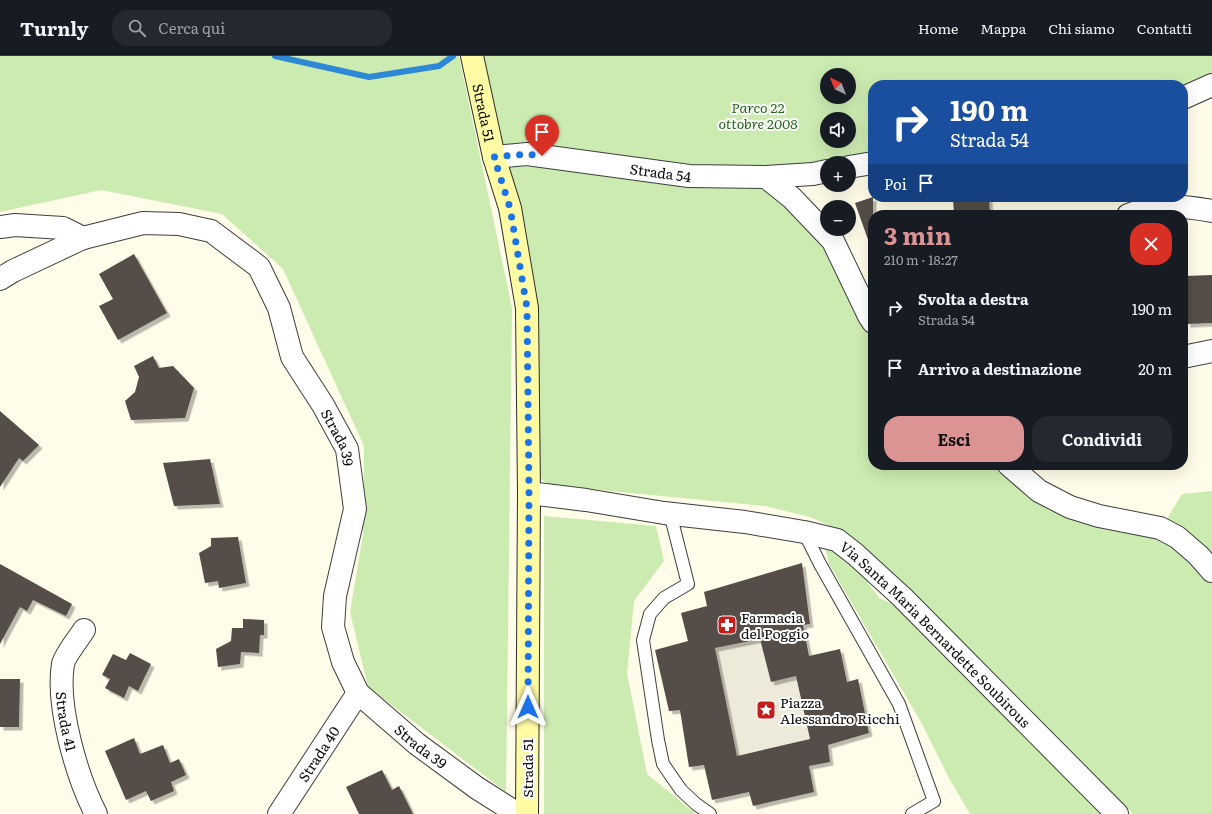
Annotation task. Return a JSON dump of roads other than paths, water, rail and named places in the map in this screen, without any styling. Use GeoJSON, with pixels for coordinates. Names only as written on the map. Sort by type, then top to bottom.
{"type":"FeatureCollection","features":[{"type":"Feature","properties":{"kind":"street","name":"Strada 51"},"geometry":{"type":"LineString","coordinates":[[472,56],[494,157],[510,208],[527,308],[529,492],[527,814]]}},
{"type":"Feature","properties":{"kind":"street"},"geometry":{"type":"LineString","coordinates":[[1188,96],[1212,85]]}},
{"type":"Feature","properties":{"kind":"street","name":"Strada 54"},"geometry":{"type":"LineString","coordinates":[[494,157],[527,154],[689,176],[766,177],[820,172]]}},
{"type":"Feature","properties":{"kind":"street"},"geometry":{"type":"LineString","coordinates":[[856,166],[868,164]]}},
{"type":"Feature","properties":{"kind":"street"},"geometry":{"type":"LineString","coordinates":[[766,177],[792,198],[833,241],[868,316]]}},
{"type":"Feature","properties":{"kind":"street"},"geometry":{"type":"LineString","coordinates":[[1139,210],[1144,208],[1182,205],[1212,211]]}},
{"type":"Feature","properties":{"kind":"street","name":"Strada 39"},"geometry":{"type":"LineString","coordinates":[[0,279],[13,271],[83,238],[143,223],[179,224],[211,232],[258,267],[278,308],[292,357],[323,405],[347,449],[355,509],[335,596],[333,627],[343,662],[358,693],[417,744],[477,788],[518,814]]}},
{"type":"Feature","properties":{"kind":"street"},"geometry":{"type":"LineString","coordinates":[[0,227],[16,224],[63,228],[83,238]]}},
{"type":"Feature","properties":{"kind":"street"},"geometry":{"type":"LineString","coordinates":[[1188,356],[1212,352]]}},
{"type":"Feature","properties":{"kind":"street"},"geometry":{"type":"LineString","coordinates":[[1015,470],[1040,491],[1070,507],[1099,516],[1160,528],[1166,531],[1177,537],[1198,555],[1212,571]]}},
{"type":"Feature","properties":{"kind":"street","name":"Via Santa Maria Bernardette Soubirous"},"geometry":{"type":"LineString","coordinates":[[529,492],[670,513],[745,522],[804,532],[837,540],[902,597],[1117,814]]}},
{"type":"Feature","properties":{"kind":"street","name":"Strada 41"},"geometry":{"type":"LineString","coordinates":[[84,630],[63,663],[63,702],[70,745],[89,800],[96,814]]}},
{"type":"Feature","properties":{"kind":"street","name":"Strada 40"},"geometry":{"type":"LineString","coordinates":[[279,814],[358,693]]}},
{"type":"Feature","properties":{"kind":"lane"},"geometry":{"type":"LineString","coordinates":[[670,513],[688,584],[664,598],[650,614],[643,640],[658,740],[664,764],[681,790],[696,804],[710,814]]}},
{"type":"Feature","properties":{"kind":"lane"},"geometry":{"type":"LineString","coordinates":[[804,532],[820,564],[899,704],[934,801],[912,814]]}},
{"type":"Feature","properties":{"kind":"waterway"},"geometry":{"type":"LineString","coordinates":[[275,56],[369,77],[439,66],[453,56]]}},
{"type":"Feature","properties":{"kind":"place","name":"Farmacia del Poggio"},"geometry":{"type":"Point","coordinates":[727,625]}},
{"type":"Feature","properties":{"kind":"place","name":"Piazza Alessandro Ricchi"},"geometry":{"type":"Point","coordinates":[766,710]}},
{"type":"Feature","properties":{"kind":"park label","name":"Parco 22 ottobre 2008"},"geometry":{"type":"Point","coordinates":[758,116]}}]}
